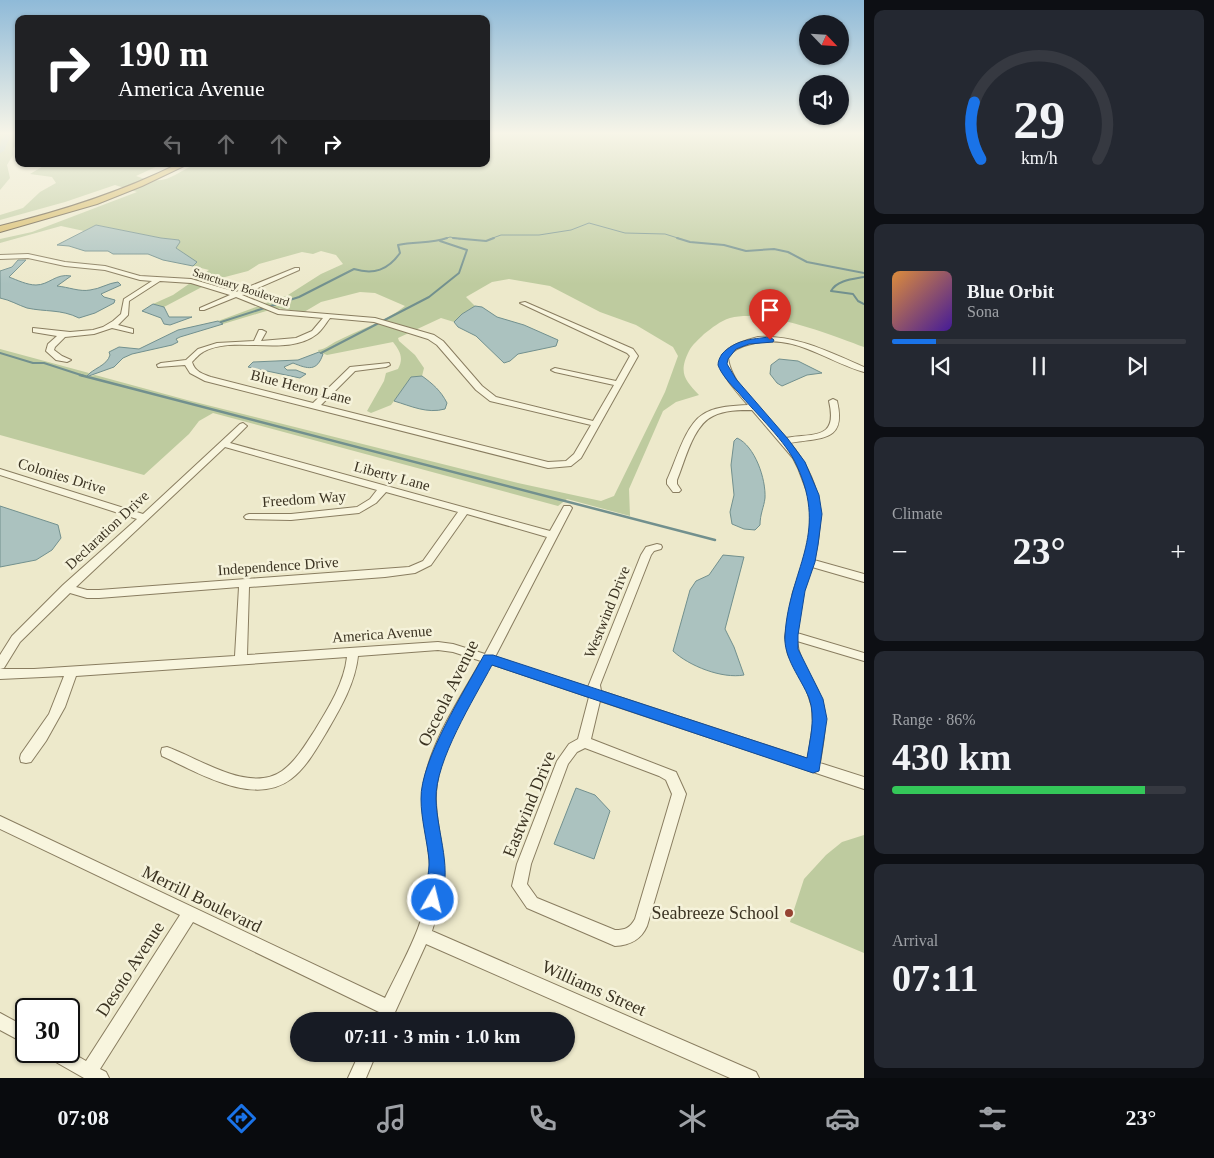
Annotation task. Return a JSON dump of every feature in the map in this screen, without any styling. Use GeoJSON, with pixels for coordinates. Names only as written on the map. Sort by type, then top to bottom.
{"type":"FeatureCollection","features":[{"type":"Feature","properties":{"kind":"highway"},"geometry":{"type":"LineString","coordinates":[[0,224],[64,207],[133,183]]}},
{"type":"Feature","properties":{"kind":"highway"},"geometry":{"type":"LineString","coordinates":[[0,229],[46,217],[126,191],[140,183]]}},
{"type":"Feature","properties":{"kind":"street","name":"Sanctuary Boulevard"},"geometry":{"type":"LineString","coordinates":[[0,257],[28,256],[65,264],[105,268],[140,278],[191,281],[235,294],[269,310],[288,315],[375,320],[431,338],[440,343],[479,388],[493,399],[596,424]]}},
{"type":"Feature","properties":{"kind":"street"},"geometry":{"type":"LineString","coordinates":[[202,309],[297,269]]}},
{"type":"Feature","properties":{"kind":"street"},"geometry":{"type":"LineString","coordinates":[[36,330],[62,335],[99,330],[112,325],[124,315],[126,300],[158,280]]}},
{"type":"Feature","properties":{"kind":"street"},"geometry":{"type":"LineString","coordinates":[[523,303],[630,351],[634,356],[596,424]]}},
{"type":"Feature","properties":{"kind":"street","name":"Blue Heron Lane"},"geometry":{"type":"LineString","coordinates":[[327,317],[318,331],[311,336],[284,343],[233,344],[210,347],[192,357],[188,362],[192,371],[208,379],[548,465],[574,461],[596,424]]}},
{"type":"Feature","properties":{"kind":"street"},"geometry":{"type":"LineString","coordinates":[[112,325],[130,331]]}},
{"type":"Feature","properties":{"kind":"street"},"geometry":{"type":"LineString","coordinates":[[256,344],[262,332]]}},
{"type":"Feature","properties":{"kind":"street"},"geometry":{"type":"LineString","coordinates":[[62,335],[51,346],[50,351],[59,358],[67,360]]}},
{"type":"Feature","properties":{"kind":"street"},"geometry":{"type":"LineString","coordinates":[[813,766],[820,719],[816,699],[792,649],[791,635],[798,591],[809,562],[816,514],[814,495],[802,464],[785,441],[729,376],[723,364],[727,352],[747,342],[770,340],[799,343],[864,370]]}},
{"type":"Feature","properties":{"kind":"street"},"geometry":{"type":"LineString","coordinates":[[161,365],[188,362]]}},
{"type":"Feature","properties":{"kind":"street"},"geometry":{"type":"LineString","coordinates":[[316,405],[352,369],[386,365]]}},
{"type":"Feature","properties":{"kind":"street"},"geometry":{"type":"LineString","coordinates":[[555,370],[619,384]]}},
{"type":"Feature","properties":{"kind":"street"},"geometry":{"type":"LineString","coordinates":[[785,441],[825,435],[832,431],[838,419],[833,401]]}},
{"type":"Feature","properties":{"kind":"street"},"geometry":{"type":"LineString","coordinates":[[676,490],[672,480],[698,422],[707,415],[722,410],[754,406]]}},
{"type":"Feature","properties":{"kind":"street","name":"Declaration Drive"},"geometry":{"type":"LineString","coordinates":[[0,665],[16,639],[67,588],[243,426]]}},
{"type":"Feature","properties":{"kind":"street","name":"Liberty Lane"},"geometry":{"type":"LineString","coordinates":[[223,444],[553,535]]}},
{"type":"Feature","properties":{"kind":"street","name":"Colonies Drive"},"geometry":{"type":"LineString","coordinates":[[0,472],[143,517]]}},
{"type":"Feature","properties":{"kind":"street","name":"Freedom Way"},"geometry":{"type":"LineString","coordinates":[[249,517],[291,516],[359,510],[373,500],[382,489]]}},
{"type":"Feature","properties":{"kind":"street","name":"Osceola Avenue"},"geometry":{"type":"LineString","coordinates":[[387,1012],[422,934],[436,889],[437,862],[428,798],[434,769],[450,732],[567,508]]}},
{"type":"Feature","properties":{"kind":"street","name":"Independence Drive"},"geometry":{"type":"LineString","coordinates":[[67,588],[87,594],[385,573],[421,567],[427,563],[464,511]]}},
{"type":"Feature","properties":{"kind":"street","name":"Westwind Drive"},"geometry":{"type":"LineString","coordinates":[[595,695],[594,685],[646,555],[650,549],[657,547]]}},
{"type":"Feature","properties":{"kind":"street"},"geometry":{"type":"LineString","coordinates":[[809,562],[864,578]]}},
{"type":"Feature","properties":{"kind":"street"},"geometry":{"type":"LineString","coordinates":[[241,658],[244,584]]}},
{"type":"Feature","properties":{"kind":"street"},"geometry":{"type":"LineString","coordinates":[[791,635],[864,657]]}},
{"type":"Feature","properties":{"kind":"street","name":"America Avenue"},"geometry":{"type":"LineString","coordinates":[[0,674],[34,674],[241,658],[438,646],[452,648],[488,659],[864,783]]}},
{"type":"Feature","properties":{"kind":"street"},"geometry":{"type":"LineString","coordinates":[[167,752],[225,777],[266,784],[282,778],[291,772],[322,728],[341,694],[350,671],[353,652]]}},
{"type":"Feature","properties":{"kind":"street"},"geometry":{"type":"LineString","coordinates":[[26,758],[46,733],[56,716],[72,671]]}},
{"type":"Feature","properties":{"kind":"street"},"geometry":{"type":"LineString","coordinates":[[584,742],[595,695]]}},
{"type":"Feature","properties":{"kind":"street","name":"Eastwind Drive"},"geometry":{"type":"LineString","coordinates":[[584,742],[664,772],[670,776],[679,794],[653,888],[638,932],[626,938],[615,938],[532,903],[519,886],[524,864],[563,761],[573,748],[584,742]]}},
{"type":"Feature","properties":{"kind":"street","name":"Merrill Boulevard"},"geometry":{"type":"LineString","coordinates":[[0,822],[189,914],[380,1012]]}},
{"type":"Feature","properties":{"kind":"street","name":"Desoto Avenue"},"geometry":{"type":"LineString","coordinates":[[94,1075],[189,914]]}},
{"type":"Feature","properties":{"kind":"street","name":"Williams Street"},"geometry":{"type":"LineString","coordinates":[[422,934],[750,1078]]}},
{"type":"Feature","properties":{"kind":"street"},"geometry":{"type":"LineString","coordinates":[[0,1021],[15,1030]]}},
{"type":"Feature","properties":{"kind":"street"},"geometry":{"type":"LineString","coordinates":[[357,1078],[364,1062]]}},
{"type":"Feature","properties":{"kind":"street"},"geometry":{"type":"LineString","coordinates":[[74,1063],[94,1075]]}},
{"type":"Feature","properties":{"kind":"green space"},"geometry":{"type":"Polygon","coordinates":[[[0,183],[6,183],[0,190],[0,183]]]}},
{"type":"Feature","properties":{"kind":"green space"},"geometry":{"type":"Polygon","coordinates":[[[55,183],[864,183],[864,347],[797,324],[761,317],[745,316],[730,318],[713,327],[692,347],[684,365],[687,380],[699,395],[676,402],[663,411],[629,489],[630,516],[567,499],[558,506],[213,413],[199,421],[189,434],[144,475],[0,435],[0,349],[89,373],[87,377],[95,375],[518,483],[601,501],[614,496],[665,392],[678,356],[673,347],[636,325],[600,312],[550,286],[509,279],[492,282],[466,297],[475,306],[462,314],[454,322],[441,318],[398,338],[415,355],[424,368],[422,376],[411,378],[391,405],[371,413],[367,411],[384,381],[386,373],[398,369],[400,365],[398,348],[393,342],[327,355],[318,350],[380,321],[405,306],[375,293],[360,292],[321,302],[304,312],[276,308],[223,324],[218,321],[288,295],[321,274],[343,264],[336,255],[321,251],[313,254],[302,252],[259,264],[248,271],[225,277],[200,288],[164,307],[153,304],[173,295],[209,270],[193,266],[196,262],[176,248],[179,240],[96,225],[84,231],[61,226],[0,243],[0,239],[32,232],[137,192],[115,185],[65,202],[0,220],[0,215],[23,208],[40,192],[55,183]]]}},
{"type":"Feature","properties":{"kind":"green space"},"geometry":{"type":"Polygon","coordinates":[[[864,835],[864,953],[790,922],[804,879],[826,855],[842,842],[864,835]]]}},
{"type":"Feature","properties":{"kind":"water"},"geometry":{"type":"Polygon","coordinates":[[[96,225],[179,240],[180,242],[176,248],[197,262],[193,266],[163,260],[148,254],[113,254],[108,251],[85,251],[69,246],[57,245],[96,225]]]}},
{"type":"Feature","properties":{"kind":"water"},"geometry":{"type":"Polygon","coordinates":[[[18,260],[26,260],[9,277],[29,284],[36,285],[61,276],[71,276],[57,286],[86,290],[118,282],[121,285],[101,294],[104,297],[115,300],[114,303],[95,313],[79,318],[59,312],[27,308],[0,298],[0,271],[12,267],[18,260]]]}},
{"type":"Feature","properties":{"kind":"water"},"geometry":{"type":"Polygon","coordinates":[[[153,304],[164,307],[169,317],[192,317],[170,325],[164,324],[161,318],[142,311],[153,304]]]}},
{"type":"Feature","properties":{"kind":"water"},"geometry":{"type":"Polygon","coordinates":[[[475,306],[482,307],[497,317],[524,325],[558,340],[556,346],[518,354],[510,361],[504,363],[476,336],[458,327],[454,322],[462,314],[475,306]]]}},
{"type":"Feature","properties":{"kind":"water"},"geometry":{"type":"Polygon","coordinates":[[[218,321],[223,324],[180,337],[176,339],[178,342],[172,345],[132,354],[123,358],[114,367],[86,377],[106,362],[110,355],[109,352],[119,347],[139,349],[178,330],[218,321]]]}},
{"type":"Feature","properties":{"kind":"water"},"geometry":{"type":"Polygon","coordinates":[[[319,352],[323,354],[321,360],[311,368],[293,363],[284,367],[287,370],[296,370],[306,374],[300,378],[248,367],[253,362],[298,360],[319,352]]]}},
{"type":"Feature","properties":{"kind":"water"},"geometry":{"type":"Polygon","coordinates":[[[779,359],[798,361],[822,373],[807,375],[782,386],[770,374],[771,365],[779,359]]]}},
{"type":"Feature","properties":{"kind":"water"},"geometry":{"type":"Polygon","coordinates":[[[422,376],[442,395],[447,403],[445,409],[425,410],[394,401],[411,377],[422,376]]]}},
{"type":"Feature","properties":{"kind":"water"},"geometry":{"type":"Polygon","coordinates":[[[737,438],[754,455],[764,482],[765,498],[760,525],[755,530],[744,529],[732,524],[730,512],[734,495],[731,465],[734,441],[737,438]]]}},
{"type":"Feature","properties":{"kind":"water"},"geometry":{"type":"Polygon","coordinates":[[[0,506],[58,525],[61,538],[52,550],[36,560],[0,567],[0,506]]]}},
{"type":"Feature","properties":{"kind":"water"},"geometry":{"type":"Polygon","coordinates":[[[723,555],[744,557],[725,629],[744,675],[726,675],[706,670],[688,662],[673,651],[690,590],[696,581],[709,575],[723,555]]]}},
{"type":"Feature","properties":{"kind":"water"},"geometry":{"type":"Polygon","coordinates":[[[576,788],[595,795],[610,811],[594,859],[554,844],[576,788]]]}},
{"type":"Feature","properties":{"kind":"waterway"},"geometry":{"type":"LineString","coordinates":[[490,239],[501,235],[539,235],[571,230],[589,223],[625,233],[665,234],[681,239]]}},
{"type":"Feature","properties":{"kind":"waterway"},"geometry":{"type":"LineString","coordinates":[[221,322],[299,297],[354,269],[361,271],[380,270],[391,264],[400,253],[398,245],[447,238]]}},
{"type":"Feature","properties":{"kind":"waterway"},"geometry":{"type":"LineString","coordinates":[[447,238],[457,238]]}},
{"type":"Feature","properties":{"kind":"waterway"},"geometry":{"type":"LineString","coordinates":[[457,238],[486,241],[494,238]]}},
{"type":"Feature","properties":{"kind":"waterway"},"geometry":{"type":"LineString","coordinates":[[677,238],[690,242],[724,245],[746,251],[774,249],[788,252],[807,262],[864,273]]}},
{"type":"Feature","properties":{"kind":"waterway"},"geometry":{"type":"LineString","coordinates":[[321,353],[429,297],[459,273],[467,250],[440,241]]}},
{"type":"Feature","properties":{"kind":"waterway"},"geometry":{"type":"LineString","coordinates":[[864,277],[841,282],[831,291],[853,294],[858,301],[864,304]]}},
{"type":"Feature","properties":{"kind":"waterway"},"geometry":{"type":"LineString","coordinates":[[0,353],[33,363],[44,363],[84,376]]}},
{"type":"Feature","properties":{"kind":"waterway"},"geometry":{"type":"LineString","coordinates":[[80,375],[715,540]]}},
{"type":"Feature","properties":{"kind":"place","name":"Seabreeze School"},"geometry":{"type":"Point","coordinates":[789,913]}},
{"type":"Feature","properties":{"kind":"route"},"geometry":{"type":"LineString","coordinates":[[433,900],[436,889],[437,862],[428,798],[434,769],[450,732],[488,659],[813,766],[820,719],[816,699],[796,662],[792,649],[791,635],[798,591],[809,562],[812,545],[816,514],[814,495],[802,464],[785,441],[733,381],[723,364],[727,352],[733,348],[747,342],[770,340]]}}]}
